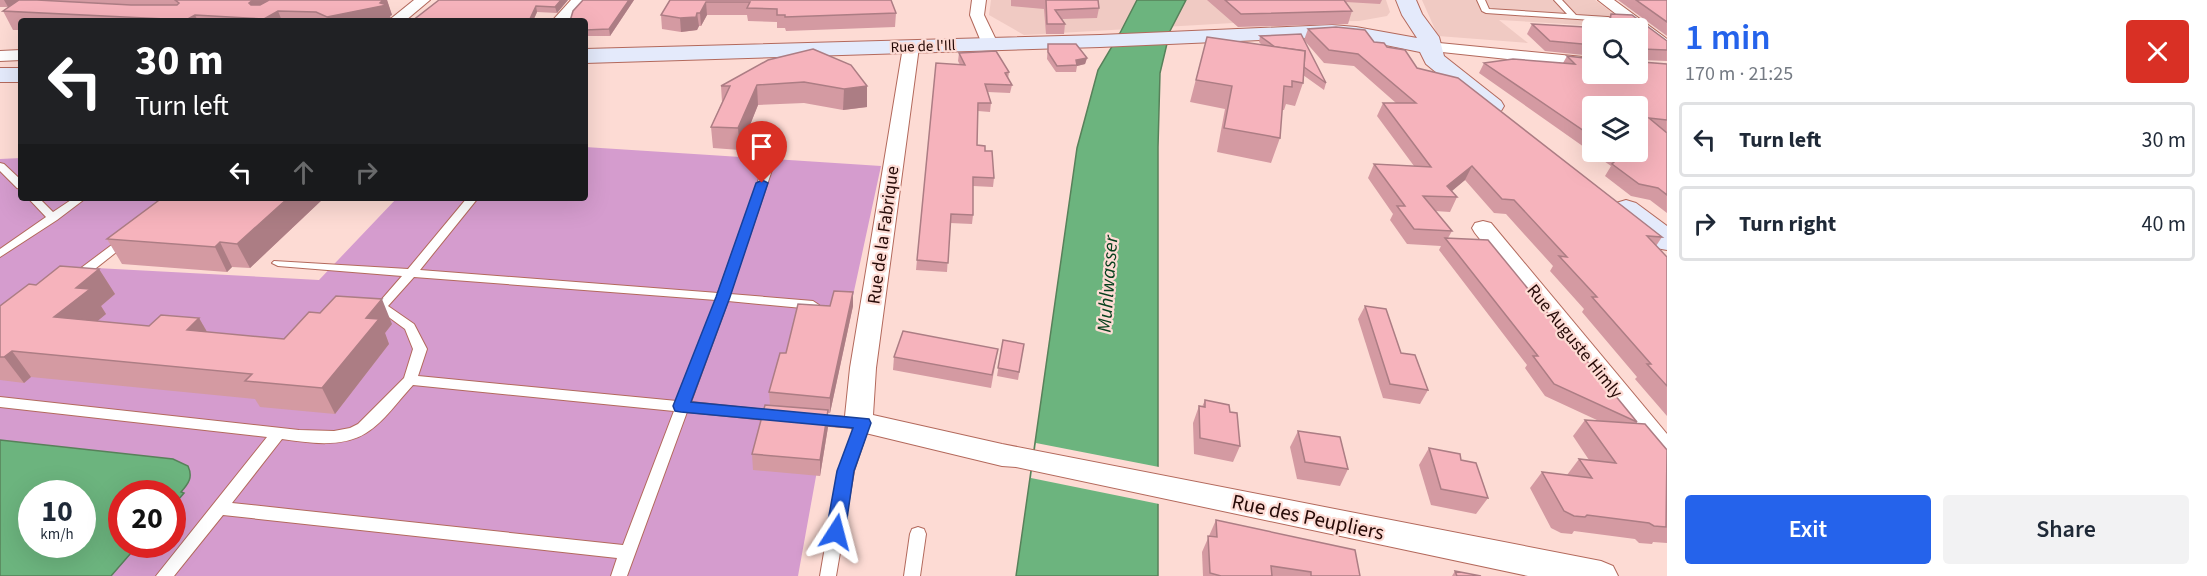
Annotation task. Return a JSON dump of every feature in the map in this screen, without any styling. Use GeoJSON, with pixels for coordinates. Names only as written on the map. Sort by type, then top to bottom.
{"type":"FeatureCollection","features":[{"type":"Feature","properties":{"kind":"main road","name":"Rue de l'Ill"},"geometry":{"type":"LineString","coordinates":[[588,57],[1100,41],[1332,31],[1376,27],[1407,12]]}},
{"type":"Feature","properties":{"kind":"main road"},"geometry":{"type":"LineString","coordinates":[[1407,12],[1425,50],[1516,124]]}},
{"type":"Feature","properties":{"kind":"main road","name":"Rue de l'Ill"},"geometry":{"type":"LineString","coordinates":[[1332,31],[1425,50]]}},
{"type":"Feature","properties":{"kind":"main road","name":"Rue de l'Ill"},"geometry":{"type":"LineString","coordinates":[[1260,34],[1335,39],[1425,50]]}},
{"type":"Feature","properties":{"kind":"main road"},"geometry":{"type":"LineString","coordinates":[[0,75],[18,75]]}},
{"type":"Feature","properties":{"kind":"main road"},"geometry":{"type":"LineString","coordinates":[[1606,194],[1667,241]]}},
{"type":"Feature","properties":{"kind":"street"},"geometry":{"type":"LineString","coordinates":[[400,18],[423,0]]}},
{"type":"Feature","properties":{"kind":"street"},"geometry":{"type":"LineString","coordinates":[[563,18],[579,0]]}},
{"type":"Feature","properties":{"kind":"street"},"geometry":{"type":"LineString","coordinates":[[1605,0],[1629,18]]}},
{"type":"Feature","properties":{"kind":"street"},"geometry":{"type":"LineString","coordinates":[[974,1],[977,15],[990,44]]}},
{"type":"Feature","properties":{"kind":"street"},"geometry":{"type":"LineString","coordinates":[[1648,32],[1667,46]]}},
{"type":"Feature","properties":{"kind":"street","name":"Rue de la Fabrique"},"geometry":{"type":"LineString","coordinates":[[863,423],[859,416],[863,368],[911,46]]}},
{"type":"Feature","properties":{"kind":"street"},"geometry":{"type":"LineString","coordinates":[[1425,50],[1582,62]]}},
{"type":"Feature","properties":{"kind":"street"},"geometry":{"type":"LineString","coordinates":[[0,56],[18,55]]}},
{"type":"Feature","properties":{"kind":"street","name":"Rue Auguste Himly"},"geometry":{"type":"LineString","coordinates":[[1483,228],[1667,454]]}},
{"type":"Feature","properties":{"kind":"street","name":"Rue des Peupliers"},"geometry":{"type":"LineString","coordinates":[[863,423],[1002,456],[1016,456],[1601,576]]}},
{"type":"Feature","properties":{"kind":"lane"},"geometry":{"type":"LineString","coordinates":[[1481,0],[1486,11],[1589,18]]}},
{"type":"Feature","properties":{"kind":"lane"},"geometry":{"type":"LineString","coordinates":[[1558,0],[1574,17]]}},
{"type":"Feature","properties":{"kind":"lane"},"geometry":{"type":"LineString","coordinates":[[0,166],[18,183]]}},
{"type":"Feature","properties":{"kind":"lane"},"geometry":{"type":"LineString","coordinates":[[619,576],[723,297],[767,170]]}},
{"type":"Feature","properties":{"kind":"lane"},"geometry":{"type":"LineString","coordinates":[[36,201],[52,218]]}},
{"type":"Feature","properties":{"kind":"lane"},"geometry":{"type":"LineString","coordinates":[[0,254],[77,201]]}},
{"type":"Feature","properties":{"kind":"lane"},"geometry":{"type":"LineString","coordinates":[[0,402],[279,433],[305,438],[332,437],[362,429],[410,380],[420,349],[410,327],[381,307],[471,201]]}},
{"type":"Feature","properties":{"kind":"lane"},"geometry":{"type":"LineString","coordinates":[[63,288],[135,232]]}},
{"type":"Feature","properties":{"kind":"lane"},"geometry":{"type":"LineString","coordinates":[[278,263],[823,306]]}},
{"type":"Feature","properties":{"kind":"lane"},"geometry":{"type":"LineString","coordinates":[[410,380],[863,423],[846,471],[828,576]]}},
{"type":"Feature","properties":{"kind":"lane"},"geometry":{"type":"LineString","coordinates":[[164,576],[221,508],[279,433]]}},
{"type":"Feature","properties":{"kind":"lane"},"geometry":{"type":"LineString","coordinates":[[221,508],[627,552]]}},
{"type":"Feature","properties":{"kind":"lane"},"geometry":{"type":"LineString","coordinates":[[912,576],[918,534]]}},
{"type":"Feature","properties":{"kind":"shaded area"},"geometry":{"type":"Polygon","coordinates":[[[991,0],[1386,0],[1390,12],[1387,16],[1359,21],[1233,23],[1024,35],[989,15],[991,0]]]}},
{"type":"Feature","properties":{"kind":"shaded area"},"geometry":{"type":"Polygon","coordinates":[[[1422,0],[1595,0],[1619,18],[1582,18],[1582,25],[1499,20],[1528,43],[1438,36],[1422,0]]]}},
{"type":"Feature","properties":{"kind":"shaded area"},"geometry":{"type":"Polygon","coordinates":[[[588,147],[881,166],[826,421],[798,576],[0,576],[0,159],[18,158],[18,201],[180,201],[96,268],[319,280],[394,201],[588,201],[588,147]]]}},
{"type":"Feature","properties":{"kind":"water","name":"Muhlwasser"},"geometry":{"type":"Polygon","coordinates":[[[1137,0],[1186,0],[1170,31],[1160,73],[1158,576],[1016,576],[1077,148],[1098,70],[1137,0]]]}},
{"type":"Feature","properties":{"kind":"water"},"geometry":{"type":"Polygon","coordinates":[[[0,440],[173,459],[188,466],[190,473],[186,486],[186,480],[108,480],[108,558],[127,558],[111,576],[0,576],[0,440]]]}},
{"type":"Feature","properties":{"kind":"pier"},"geometry":{"type":"Polygon","coordinates":[[[1036,443],[1159,467],[1159,504],[1031,478],[1036,443]]]}},
{"type":"Feature","properties":{"kind":"building"},"geometry":{"type":"Polygon","coordinates":[[[19,0],[177,5],[179,3],[175,0],[253,0],[249,3],[251,5],[260,5],[269,0],[383,0],[380,3],[387,5],[327,17],[316,12],[278,11],[266,18],[195,15],[190,18],[145,18],[3,11],[19,0]]]}},
{"type":"Feature","properties":{"kind":"building"},"geometry":{"type":"Polygon","coordinates":[[[439,0],[561,0],[555,7],[536,6],[530,18],[416,18],[439,0]]]}},
{"type":"Feature","properties":{"kind":"building"},"geometry":{"type":"Polygon","coordinates":[[[583,0],[629,0],[609,29],[588,30],[588,18],[571,18],[573,11],[583,0]]]}},
{"type":"Feature","properties":{"kind":"building"},"geometry":{"type":"Polygon","coordinates":[[[670,0],[891,0],[896,13],[785,17],[785,15],[777,15],[777,9],[747,8],[750,2],[706,2],[696,17],[680,18],[661,15],[670,0]]]}},
{"type":"Feature","properties":{"kind":"building"},"geometry":{"type":"Polygon","coordinates":[[[1046,0],[1098,0],[1099,8],[1055,10],[1065,24],[1047,24],[1046,0]]]}},
{"type":"Feature","properties":{"kind":"building"},"geometry":{"type":"Polygon","coordinates":[[[1225,0],[1344,0],[1352,11],[1241,14],[1225,0]]]}},
{"type":"Feature","properties":{"kind":"building"},"geometry":{"type":"Polygon","coordinates":[[[1636,0],[1667,0],[1667,22],[1636,0]]]}},
{"type":"Feature","properties":{"kind":"building"},"geometry":{"type":"Polygon","coordinates":[[[1611,14],[1632,15],[1636,18],[1610,18],[1611,14]]]}},
{"type":"Feature","properties":{"kind":"building"},"geometry":{"type":"Polygon","coordinates":[[[1532,24],[1582,27],[1582,44],[1550,41],[1532,24]]]}},
{"type":"Feature","properties":{"kind":"building"},"geometry":{"type":"Polygon","coordinates":[[[1336,27],[1365,30],[1374,42],[1405,50],[1417,68],[1458,78],[1662,237],[1647,236],[1667,257],[1667,386],[1647,364],[1651,364],[1592,297],[1597,297],[1559,256],[1567,257],[1514,200],[1502,199],[1472,166],[1447,186],[1457,197],[1423,196],[1452,231],[1414,229],[1397,206],[1405,206],[1374,164],[1431,167],[1383,103],[1416,103],[1358,54],[1329,50],[1308,29],[1336,27]]]}},
{"type":"Feature","properties":{"kind":"building"},"geometry":{"type":"Polygon","coordinates":[[[1648,27],[1667,41],[1667,50],[1648,49],[1648,27]]]}},
{"type":"Feature","properties":{"kind":"building"},"geometry":{"type":"Polygon","coordinates":[[[1301,34],[1326,83],[1304,67],[1305,51],[1275,47],[1260,36],[1301,34]]]}},
{"type":"Feature","properties":{"kind":"building"},"geometry":{"type":"Polygon","coordinates":[[[1207,37],[1305,51],[1303,83],[1292,81],[1292,87],[1284,86],[1280,138],[1224,128],[1232,86],[1196,80],[1207,37]]]}},
{"type":"Feature","properties":{"kind":"building"},"geometry":{"type":"Polygon","coordinates":[[[1048,44],[1076,44],[1087,58],[1076,60],[1077,65],[1057,66],[1048,52],[1048,44]]]}},
{"type":"Feature","properties":{"kind":"building"},"geometry":{"type":"Polygon","coordinates":[[[813,49],[851,65],[867,86],[844,89],[804,82],[757,85],[738,128],[711,127],[730,86],[721,86],[768,60],[813,49]]]}},
{"type":"Feature","properties":{"kind":"building"},"geometry":{"type":"Polygon","coordinates":[[[996,51],[1009,72],[1005,73],[1012,85],[985,84],[991,103],[978,103],[977,145],[985,146],[985,151],[992,151],[994,178],[973,177],[973,215],[951,214],[948,263],[917,260],[936,63],[965,65],[959,53],[996,51]]]}},
{"type":"Feature","properties":{"kind":"building"},"geometry":{"type":"Polygon","coordinates":[[[1567,56],[1582,58],[1582,84],[1648,84],[1648,62],[1667,64],[1667,120],[1649,118],[1667,133],[1667,195],[1658,188],[1639,184],[1612,164],[1614,162],[1648,162],[1648,96],[1582,96],[1582,130],[1484,63],[1513,59],[1575,64],[1567,56]]]}},
{"type":"Feature","properties":{"kind":"building"},"geometry":{"type":"Polygon","coordinates":[[[158,201],[285,201],[237,244],[220,242],[215,247],[107,239],[158,201]]]}},
{"type":"Feature","properties":{"kind":"building"},"geometry":{"type":"Polygon","coordinates":[[[1445,238],[1488,240],[1637,422],[1554,384],[1533,356],[1538,356],[1445,238]]]}},
{"type":"Feature","properties":{"kind":"building"},"geometry":{"type":"Polygon","coordinates":[[[60,266],[99,269],[76,288],[90,289],[54,317],[149,326],[161,315],[199,318],[187,330],[284,339],[309,312],[320,313],[336,296],[382,299],[366,318],[379,319],[322,388],[245,381],[252,374],[12,351],[0,357],[0,306],[29,284],[36,285],[60,266]]]}},
{"type":"Feature","properties":{"kind":"building"},"geometry":{"type":"Polygon","coordinates":[[[834,291],[853,292],[830,398],[769,392],[780,353],[786,353],[798,304],[830,306],[834,291]]]}},
{"type":"Feature","properties":{"kind":"building"},"geometry":{"type":"Polygon","coordinates":[[[1365,306],[1386,309],[1401,353],[1415,355],[1428,390],[1390,384],[1365,306]]]}},
{"type":"Feature","properties":{"kind":"building"},"geometry":{"type":"Polygon","coordinates":[[[903,331],[998,349],[992,375],[894,357],[903,331]]]}},
{"type":"Feature","properties":{"kind":"building"},"geometry":{"type":"Polygon","coordinates":[[[1003,340],[1024,344],[1019,372],[998,368],[1003,340]]]}},
{"type":"Feature","properties":{"kind":"building"},"geometry":{"type":"Polygon","coordinates":[[[1205,400],[1229,405],[1230,412],[1237,413],[1240,446],[1200,438],[1199,406],[1205,407],[1205,400]]]}},
{"type":"Feature","properties":{"kind":"building"},"geometry":{"type":"Polygon","coordinates":[[[765,405],[828,410],[820,460],[752,454],[765,405]]]}},
{"type":"Feature","properties":{"kind":"building"},"geometry":{"type":"Polygon","coordinates":[[[1585,420],[1645,424],[1667,450],[1666,527],[1587,515],[1585,517],[1574,516],[1564,511],[1542,472],[1592,478],[1579,459],[1616,463],[1585,420]]]}},
{"type":"Feature","properties":{"kind":"building"},"geometry":{"type":"Polygon","coordinates":[[[1298,431],[1340,437],[1348,469],[1305,462],[1298,431]]]}},
{"type":"Feature","properties":{"kind":"building"},"geometry":{"type":"Polygon","coordinates":[[[1429,448],[1460,454],[1461,460],[1476,463],[1488,498],[1441,489],[1429,448]]]}},
{"type":"Feature","properties":{"kind":"building"},"geometry":{"type":"Polygon","coordinates":[[[1216,520],[1355,550],[1360,576],[1311,576],[1311,572],[1271,566],[1272,576],[1221,576],[1210,573],[1208,536],[1217,537],[1216,520]]]}},
{"type":"Feature","properties":{"kind":"building"},"geometry":{"type":"Polygon","coordinates":[[[1455,571],[1481,576],[1457,576],[1455,571]]]}},
{"type":"Feature","properties":{"kind":"route"},"geometry":{"type":"LineString","coordinates":[[762,183],[723,297],[681,406],[863,423],[846,471],[836,532]]}}]}
